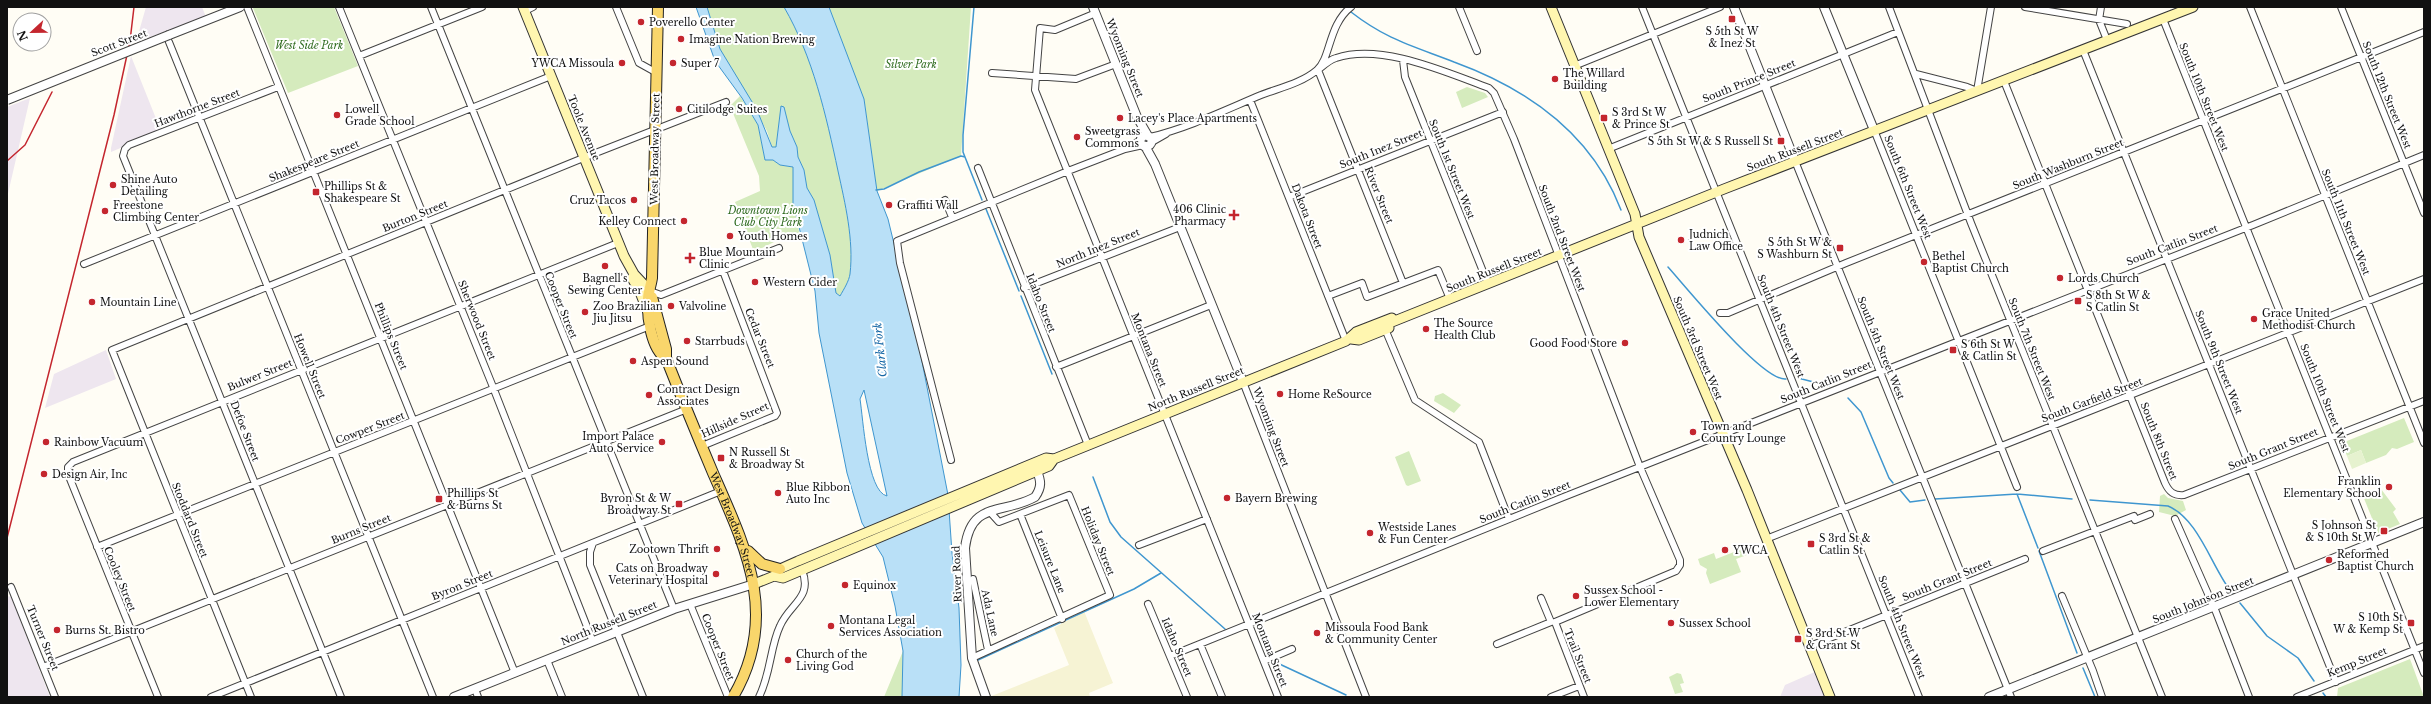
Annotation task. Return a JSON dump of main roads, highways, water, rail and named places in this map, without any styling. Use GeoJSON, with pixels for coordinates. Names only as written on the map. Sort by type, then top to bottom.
{"type":"FeatureCollection","features":[{"type":"Feature","properties":{"kind":"main road","name":"West Broadway Street"},"geometry":{"type":"LineString","coordinates":[[658,7],[650,291],[647,302],[650,323],[660,353],[666,358]]}},
{"type":"Feature","properties":{"kind":"main road","name":"South 3rd Street West"},"geometry":{"type":"LineString","coordinates":[[1551,7],[1639,228],[1639,237],[1669,309],[1673,313],[1830,697]]}},
{"type":"Feature","properties":{"kind":"main road","name":"South Russell Street"},"geometry":{"type":"LineString","coordinates":[[1348,340],[1356,332],[1366,328],[1393,318],[1407,316],[1559,256],[1639,228],[1717,192],[2193,7]]}},
{"type":"Feature","properties":{"kind":"main road","name":"Toole Avenue"},"geometry":{"type":"LineString","coordinates":[[527,8],[551,76],[618,243],[634,274],[650,291]]}},
{"type":"Feature","properties":{"kind":"main road","name":"Toole Avenue"},"geometry":{"type":"LineString","coordinates":[[624,256],[632,278],[642,295],[650,323]]}},
{"type":"Feature","properties":{"kind":"main road","name":"West Broadway Street"},"geometry":{"type":"LineString","coordinates":[[650,291],[666,349],[666,358],[745,546],[754,584],[756,614],[754,640],[748,666],[733,697]]}},
{"type":"Feature","properties":{"kind":"main road","name":"South Russell Street"},"geometry":{"type":"LineString","coordinates":[[1348,340],[1359,340],[1402,321],[1407,316]]}},
{"type":"Feature","properties":{"kind":"main road","name":"North Russell Street"},"geometry":{"type":"LineString","coordinates":[[965,497],[1046,458],[1054,459],[1348,340]]}},
{"type":"Feature","properties":{"kind":"main road","name":"North Russell Street"},"geometry":{"type":"LineString","coordinates":[[754,584],[777,572],[860,541],[965,497],[1049,466],[1054,459]]}},
{"type":"Feature","properties":{"kind":"main road","name":"North Russell Street"},"geometry":{"type":"LineString","coordinates":[[777,572],[783,578],[860,541]]}},
{"type":"Feature","properties":{"kind":"main road"},"geometry":{"type":"LineString","coordinates":[[745,546],[762,564],[777,572]]}},
{"type":"Feature","properties":{"kind":"water","name":"Clark Fork"},"geometry":{"type":"Polygon","coordinates":[[[696,7],[707,7],[720,49],[757,110],[772,147],[776,147],[781,106],[784,107],[790,131],[797,147],[798,157],[804,170],[807,188],[814,200],[830,255],[836,293],[840,296],[849,277],[851,261],[850,235],[846,209],[829,129],[811,66],[784,7],[829,7],[864,99],[877,191],[888,219],[920,351],[948,495],[952,553],[959,608],[961,665],[959,697],[902,697],[903,651],[895,606],[883,557],[862,523],[847,473],[819,333],[815,291],[793,203],[793,167],[780,165],[773,160],[765,160],[758,125],[742,98],[715,61],[696,7]],[[864,390],[860,399],[870,468],[880,491],[887,496],[864,390]]]}},
{"type":"Feature","properties":{"kind":"waterway"},"geometry":{"type":"LineString","coordinates":[[974,7],[963,135],[963,152],[982,200]]}},
{"type":"Feature","properties":{"kind":"waterway"},"geometry":{"type":"LineString","coordinates":[[1351,12],[1364,22],[1401,42],[1481,73],[1532,101],[1575,137],[1593,159],[1609,183],[1621,210]]}},
{"type":"Feature","properties":{"kind":"waterway"},"geometry":{"type":"LineString","coordinates":[[876,190],[884,189],[919,172],[961,156],[965,157]]}},
{"type":"Feature","properties":{"kind":"waterway"},"geometry":{"type":"LineString","coordinates":[[986,209],[1019,291]]}},
{"type":"Feature","properties":{"kind":"waterway"},"geometry":{"type":"LineString","coordinates":[[1668,267],[1725,332],[1743,350],[1760,366],[1775,376],[1786,379]]}},
{"type":"Feature","properties":{"kind":"waterway"},"geometry":{"type":"LineString","coordinates":[[1021,296],[1052,374]]}},
{"type":"Feature","properties":{"kind":"waterway"},"geometry":{"type":"LineString","coordinates":[[1798,378],[1829,386]]}},
{"type":"Feature","properties":{"kind":"waterway"},"geometry":{"type":"LineString","coordinates":[[1848,398],[1861,412],[1889,478],[1893,483]]}},
{"type":"Feature","properties":{"kind":"waterway"},"geometry":{"type":"LineString","coordinates":[[1093,477],[1110,522],[1121,537],[1225,629]]}},
{"type":"Feature","properties":{"kind":"waterway"},"geometry":{"type":"LineString","coordinates":[[1900,490],[1910,502],[1925,500]]}},
{"type":"Feature","properties":{"kind":"waterway"},"geometry":{"type":"LineString","coordinates":[[2017,494],[2038,548]]}},
{"type":"Feature","properties":{"kind":"waterway"},"geometry":{"type":"LineString","coordinates":[[1935,499],[2017,494],[2072,499]]}},
{"type":"Feature","properties":{"kind":"waterway"},"geometry":{"type":"LineString","coordinates":[[2090,500],[2168,506],[2179,512],[2197,533],[2232,593]]}},
{"type":"Feature","properties":{"kind":"waterway"},"geometry":{"type":"LineString","coordinates":[[2039,551],[2077,653]]}},
{"type":"Feature","properties":{"kind":"waterway"},"geometry":{"type":"LineString","coordinates":[[978,660],[1134,589],[1161,573]]}},
{"type":"Feature","properties":{"kind":"waterway"},"geometry":{"type":"LineString","coordinates":[[2240,603],[2267,636],[2298,658],[2314,681]]}},
{"type":"Feature","properties":{"kind":"waterway"},"geometry":{"type":"LineString","coordinates":[[1273,661],[1346,695]]}},
{"type":"Feature","properties":{"kind":"waterway"},"geometry":{"type":"LineString","coordinates":[[2083,668],[2095,697]]}},
{"type":"Feature","properties":{"kind":"waterway"},"geometry":{"type":"LineString","coordinates":[[2323,693],[2326,697]]}},
{"type":"Feature","properties":{"kind":"railway"},"geometry":{"type":"LineString","coordinates":[[7,538],[114,115],[130,41],[134,7]]}},
{"type":"Feature","properties":{"kind":"railway"},"geometry":{"type":"LineString","coordinates":[[7,161],[25,145],[52,92]]}},
{"type":"Feature","properties":{"kind":"place","name":"S 5th St W & Inez St"},"geometry":{"type":"Point","coordinates":[1732,19]}},
{"type":"Feature","properties":{"kind":"place","name":"Poverello Center"},"geometry":{"type":"Point","coordinates":[641,22]}},
{"type":"Feature","properties":{"kind":"place","name":"Imagine Nation Brewing"},"geometry":{"type":"Point","coordinates":[681,39]}},
{"type":"Feature","properties":{"kind":"place","name":"YWCA Missoula"},"geometry":{"type":"Point","coordinates":[622,63]}},
{"type":"Feature","properties":{"kind":"place","name":"Super 7"},"geometry":{"type":"Point","coordinates":[673,63]}},
{"type":"Feature","properties":{"kind":"place","name":"The Willard Building"},"geometry":{"type":"Point","coordinates":[1555,79]}},
{"type":"Feature","properties":{"kind":"place","name":"Citilodge Suites"},"geometry":{"type":"Point","coordinates":[679,109]}},
{"type":"Feature","properties":{"kind":"place","name":"Lowell Grade School"},"geometry":{"type":"Point","coordinates":[337,115]}},
{"type":"Feature","properties":{"kind":"place","name":"Lacey's Place Apartments"},"geometry":{"type":"Point","coordinates":[1120,118]}},
{"type":"Feature","properties":{"kind":"place","name":"S 3rd St W & Prince St"},"geometry":{"type":"Point","coordinates":[1604,118]}},
{"type":"Feature","properties":{"kind":"place","name":"Sweetgrass Commons"},"geometry":{"type":"Point","coordinates":[1077,137]}},
{"type":"Feature","properties":{"kind":"place","name":"S 5th St W & S Russell St"},"geometry":{"type":"Point","coordinates":[1781,141]}},
{"type":"Feature","properties":{"kind":"place","name":"Shine Auto Detailing"},"geometry":{"type":"Point","coordinates":[113,185]}},
{"type":"Feature","properties":{"kind":"place","name":"Phillips St & Shakespeare St"},"geometry":{"type":"Point","coordinates":[316,192]}},
{"type":"Feature","properties":{"kind":"place","name":"Cruz Tacos"},"geometry":{"type":"Point","coordinates":[634,200]}},
{"type":"Feature","properties":{"kind":"place","name":"Graffiti Wall"},"geometry":{"type":"Point","coordinates":[889,205]}},
{"type":"Feature","properties":{"kind":"place","name":"Freestone Climbing Center"},"geometry":{"type":"Point","coordinates":[105,211]}},
{"type":"Feature","properties":{"kind":"place","name":"406 Clinic Pharmacy"},"geometry":{"type":"Point","coordinates":[1234,215]}},
{"type":"Feature","properties":{"kind":"place","name":"Kelley Connect"},"geometry":{"type":"Point","coordinates":[684,221]}},
{"type":"Feature","properties":{"kind":"place","name":"Youth Homes"},"geometry":{"type":"Point","coordinates":[730,236]}},
{"type":"Feature","properties":{"kind":"place","name":"Judnich Law Office"},"geometry":{"type":"Point","coordinates":[1681,240]}},
{"type":"Feature","properties":{"kind":"place","name":"S 5th St W & S Washburn St"},"geometry":{"type":"Point","coordinates":[1840,248]}},
{"type":"Feature","properties":{"kind":"place","name":"Blue Mountain Clinic"},"geometry":{"type":"Point","coordinates":[690,258]}},
{"type":"Feature","properties":{"kind":"place","name":"Bethel Baptist Church"},"geometry":{"type":"Point","coordinates":[1924,262]}},
{"type":"Feature","properties":{"kind":"place","name":"Bagnell's Sewing Center"},"geometry":{"type":"Point","coordinates":[605,266]}},
{"type":"Feature","properties":{"kind":"place","name":"Lords Church"},"geometry":{"type":"Point","coordinates":[2060,278]}},
{"type":"Feature","properties":{"kind":"place","name":"Western Cider"},"geometry":{"type":"Point","coordinates":[755,282]}},
{"type":"Feature","properties":{"kind":"place","name":"S 8th St W & S Catlin St"},"geometry":{"type":"Point","coordinates":[2078,301]}},
{"type":"Feature","properties":{"kind":"place","name":"Mountain Line"},"geometry":{"type":"Point","coordinates":[92,302]}},
{"type":"Feature","properties":{"kind":"place","name":"Valvoline"},"geometry":{"type":"Point","coordinates":[671,306]}},
{"type":"Feature","properties":{"kind":"place","name":"Zoo Brazilian Jiu Jitsu"},"geometry":{"type":"Point","coordinates":[585,312]}},
{"type":"Feature","properties":{"kind":"place","name":"Grace United Methodist Church"},"geometry":{"type":"Point","coordinates":[2254,319]}},
{"type":"Feature","properties":{"kind":"place","name":"The Source Health Club"},"geometry":{"type":"Point","coordinates":[1426,329]}},
{"type":"Feature","properties":{"kind":"place","name":"Starrbuds"},"geometry":{"type":"Point","coordinates":[687,341]}},
{"type":"Feature","properties":{"kind":"place","name":"Good Food Store"},"geometry":{"type":"Point","coordinates":[1625,343]}},
{"type":"Feature","properties":{"kind":"place","name":"S 6th St W & Catlin St"},"geometry":{"type":"Point","coordinates":[1953,350]}},
{"type":"Feature","properties":{"kind":"place","name":"Aspen Sound"},"geometry":{"type":"Point","coordinates":[633,361]}},
{"type":"Feature","properties":{"kind":"place","name":"Home ReSource"},"geometry":{"type":"Point","coordinates":[1280,394]}},
{"type":"Feature","properties":{"kind":"place","name":"Contract Design Associates"},"geometry":{"type":"Point","coordinates":[649,395]}},
{"type":"Feature","properties":{"kind":"place","name":"Town and Country Lounge"},"geometry":{"type":"Point","coordinates":[1693,432]}},
{"type":"Feature","properties":{"kind":"place","name":"Rainbow Vacuum"},"geometry":{"type":"Point","coordinates":[46,442]}},
{"type":"Feature","properties":{"kind":"place","name":"Import Palace Auto Service"},"geometry":{"type":"Point","coordinates":[662,442]}},
{"type":"Feature","properties":{"kind":"place","name":"N Russell St & Broadway St"},"geometry":{"type":"Point","coordinates":[721,458]}},
{"type":"Feature","properties":{"kind":"place","name":"Design Air, Inc"},"geometry":{"type":"Point","coordinates":[44,474]}},
{"type":"Feature","properties":{"kind":"place","name":"Franklin Elementary School"},"geometry":{"type":"Point","coordinates":[2389,487]}},
{"type":"Feature","properties":{"kind":"place","name":"Blue Ribbon Auto Inc"},"geometry":{"type":"Point","coordinates":[778,493]}},
{"type":"Feature","properties":{"kind":"place","name":"Bayern Brewing"},"geometry":{"type":"Point","coordinates":[1227,498]}},
{"type":"Feature","properties":{"kind":"place","name":"Phillips St & Burns St"},"geometry":{"type":"Point","coordinates":[439,499]}},
{"type":"Feature","properties":{"kind":"place","name":"Byron St & W Broadway St"},"geometry":{"type":"Point","coordinates":[679,504]}},
{"type":"Feature","properties":{"kind":"place","name":"S Johnson St & S 10th St W"},"geometry":{"type":"Point","coordinates":[2384,531]}},
{"type":"Feature","properties":{"kind":"place","name":"Westside Lanes & Fun Center"},"geometry":{"type":"Point","coordinates":[1370,533]}},
{"type":"Feature","properties":{"kind":"place","name":"S 3rd St & Catlin St"},"geometry":{"type":"Point","coordinates":[1811,544]}},
{"type":"Feature","properties":{"kind":"place","name":"Zootown Thrift"},"geometry":{"type":"Point","coordinates":[717,549]}},
{"type":"Feature","properties":{"kind":"place","name":"YWCA"},"geometry":{"type":"Point","coordinates":[1725,550]}},
{"type":"Feature","properties":{"kind":"place","name":"Reformed Baptist Church"},"geometry":{"type":"Point","coordinates":[2329,560]}},
{"type":"Feature","properties":{"kind":"place","name":"Cats on Broadway Veterinary Hospital"},"geometry":{"type":"Point","coordinates":[716,574]}},
{"type":"Feature","properties":{"kind":"place","name":"Equinox"},"geometry":{"type":"Point","coordinates":[845,585]}},
{"type":"Feature","properties":{"kind":"place","name":"Sussex School - Lower Elementary"},"geometry":{"type":"Point","coordinates":[1576,596]}},
{"type":"Feature","properties":{"kind":"place","name":"Sussex School"},"geometry":{"type":"Point","coordinates":[1671,623]}},
{"type":"Feature","properties":{"kind":"place","name":"S 10th St W & Kemp St"},"geometry":{"type":"Point","coordinates":[2411,623]}},
{"type":"Feature","properties":{"kind":"place","name":"Montana Legal Services Association"},"geometry":{"type":"Point","coordinates":[831,626]}},
{"type":"Feature","properties":{"kind":"place","name":"Burns St. Bistro"},"geometry":{"type":"Point","coordinates":[57,630]}},
{"type":"Feature","properties":{"kind":"place","name":"Missoula Food Bank & Community Center"},"geometry":{"type":"Point","coordinates":[1317,633]}},
{"type":"Feature","properties":{"kind":"place","name":"S 3rd St W & Grant St"},"geometry":{"type":"Point","coordinates":[1798,639]}},
{"type":"Feature","properties":{"kind":"place","name":"Church of the Living God"},"geometry":{"type":"Point","coordinates":[788,660]}},
{"type":"Feature","properties":{"kind":"park label","name":"West Side Park"},"geometry":{"type":"Point","coordinates":[309,45]}},
{"type":"Feature","properties":{"kind":"park label","name":"Silver Park"},"geometry":{"type":"Point","coordinates":[911,64]}},
{"type":"Feature","properties":{"kind":"park label","name":"Downtown Lions Club City Park"},"geometry":{"type":"Point","coordinates":[768,216]}}]}
